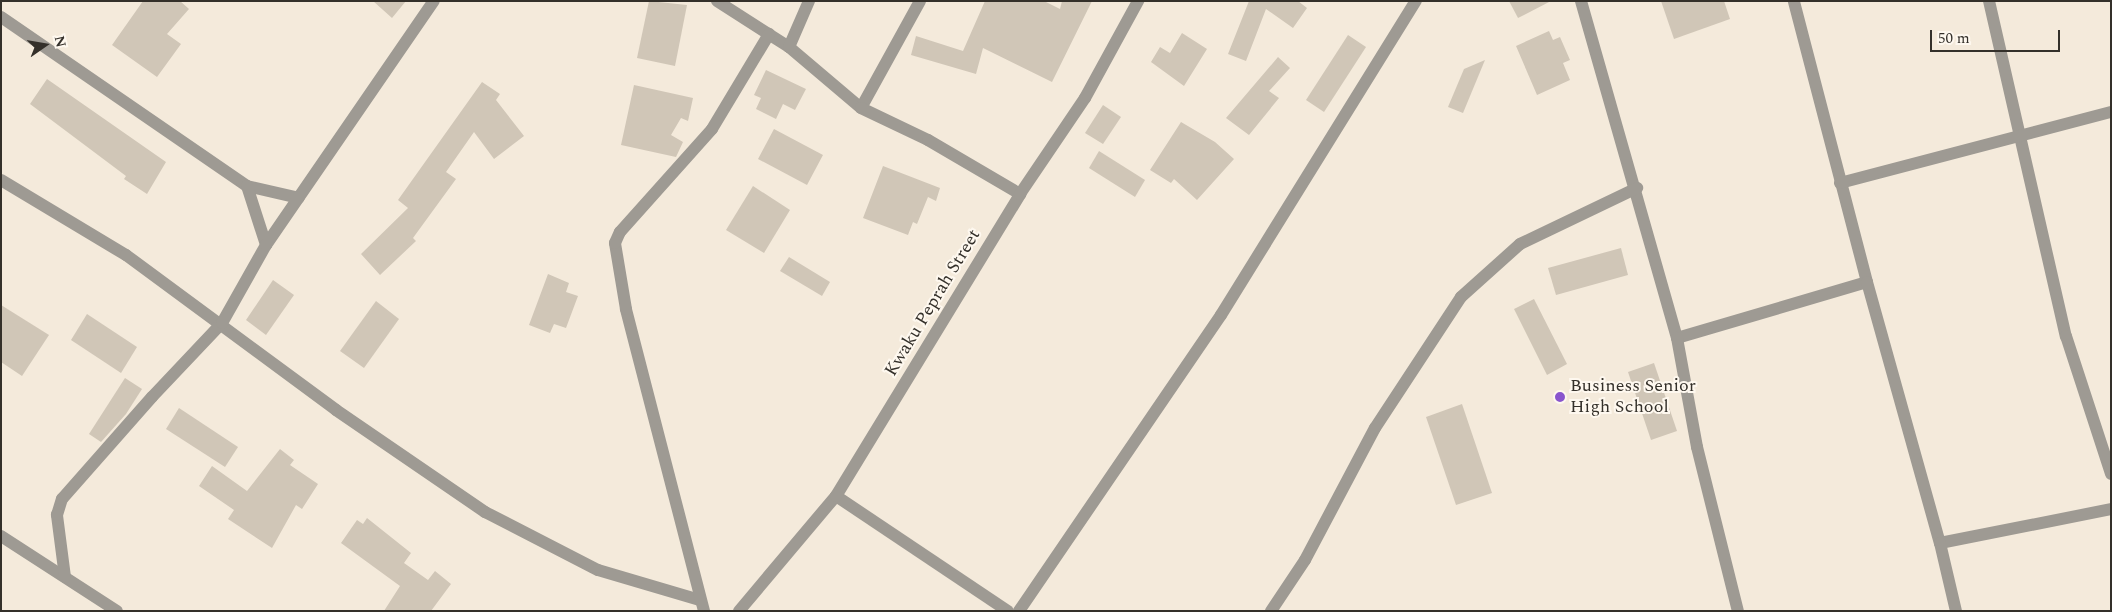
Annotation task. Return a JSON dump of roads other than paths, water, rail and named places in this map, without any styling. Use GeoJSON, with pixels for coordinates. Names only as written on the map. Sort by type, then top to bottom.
{"type":"FeatureCollection","features":[{"type":"Feature","properties":{"kind":"street"},"geometry":{"type":"LineString","coordinates":[[65,577],[57,533],[57,515],[62,499],[152,397],[222,323],[266,245],[434,1]]}},
{"type":"Feature","properties":{"kind":"street"},"geometry":{"type":"LineString","coordinates":[[717,1],[789,47],[861,108],[928,140],[1020,194]]}},
{"type":"Feature","properties":{"kind":"street"},"geometry":{"type":"LineString","coordinates":[[789,47],[808,1]]}},
{"type":"Feature","properties":{"kind":"street"},"geometry":{"type":"LineString","coordinates":[[861,108],[920,1]]}},
{"type":"Feature","properties":{"kind":"street","name":"Kwaku Peprah Street"},"geometry":{"type":"LineString","coordinates":[[740,611],[836,496],[1020,194],[1085,98],[1138,1]]}},
{"type":"Feature","properties":{"kind":"street"},"geometry":{"type":"LineString","coordinates":[[1019,611],[1221,315],[1416,1]]}},
{"type":"Feature","properties":{"kind":"street"},"geometry":{"type":"LineString","coordinates":[[1581,1],[1637,188],[1677,338],[1697,447],[1738,611]]}},
{"type":"Feature","properties":{"kind":"street"},"geometry":{"type":"LineString","coordinates":[[1794,1],[1840,182],[1940,543],[1956,611]]}},
{"type":"Feature","properties":{"kind":"street"},"geometry":{"type":"LineString","coordinates":[[1989,1],[2022,134],[2066,336],[2111,474]]}},
{"type":"Feature","properties":{"kind":"street"},"geometry":{"type":"LineString","coordinates":[[1,18],[248,186],[299,198]]}},
{"type":"Feature","properties":{"kind":"street"},"geometry":{"type":"LineString","coordinates":[[702,606],[628,318],[615,243],[620,232],[712,129],[769,34]]}},
{"type":"Feature","properties":{"kind":"street"},"geometry":{"type":"LineString","coordinates":[[1840,182],[2111,112]]}},
{"type":"Feature","properties":{"kind":"street"},"geometry":{"type":"LineString","coordinates":[[1,180],[126,255],[222,323],[336,410],[485,512],[598,570],[702,606]]}},
{"type":"Feature","properties":{"kind":"street"},"geometry":{"type":"LineString","coordinates":[[248,186],[266,245]]}},
{"type":"Feature","properties":{"kind":"street"},"geometry":{"type":"LineString","coordinates":[[1271,611],[1305,560],[1375,428],[1461,297],[1520,244],[1637,188]]}},
{"type":"Feature","properties":{"kind":"street"},"geometry":{"type":"LineString","coordinates":[[1677,338],[1867,282]]}},
{"type":"Feature","properties":{"kind":"street"},"geometry":{"type":"LineString","coordinates":[[836,496],[1008,611]]}},
{"type":"Feature","properties":{"kind":"street"},"geometry":{"type":"LineString","coordinates":[[1940,543],[2111,509]]}},
{"type":"Feature","properties":{"kind":"street"},"geometry":{"type":"LineString","coordinates":[[1,536],[65,577],[100,607],[118,611]]}},
{"type":"Feature","properties":{"kind":"place","name":"Business Senior High School"},"geometry":{"type":"Point","coordinates":[1560,397]}}]}
